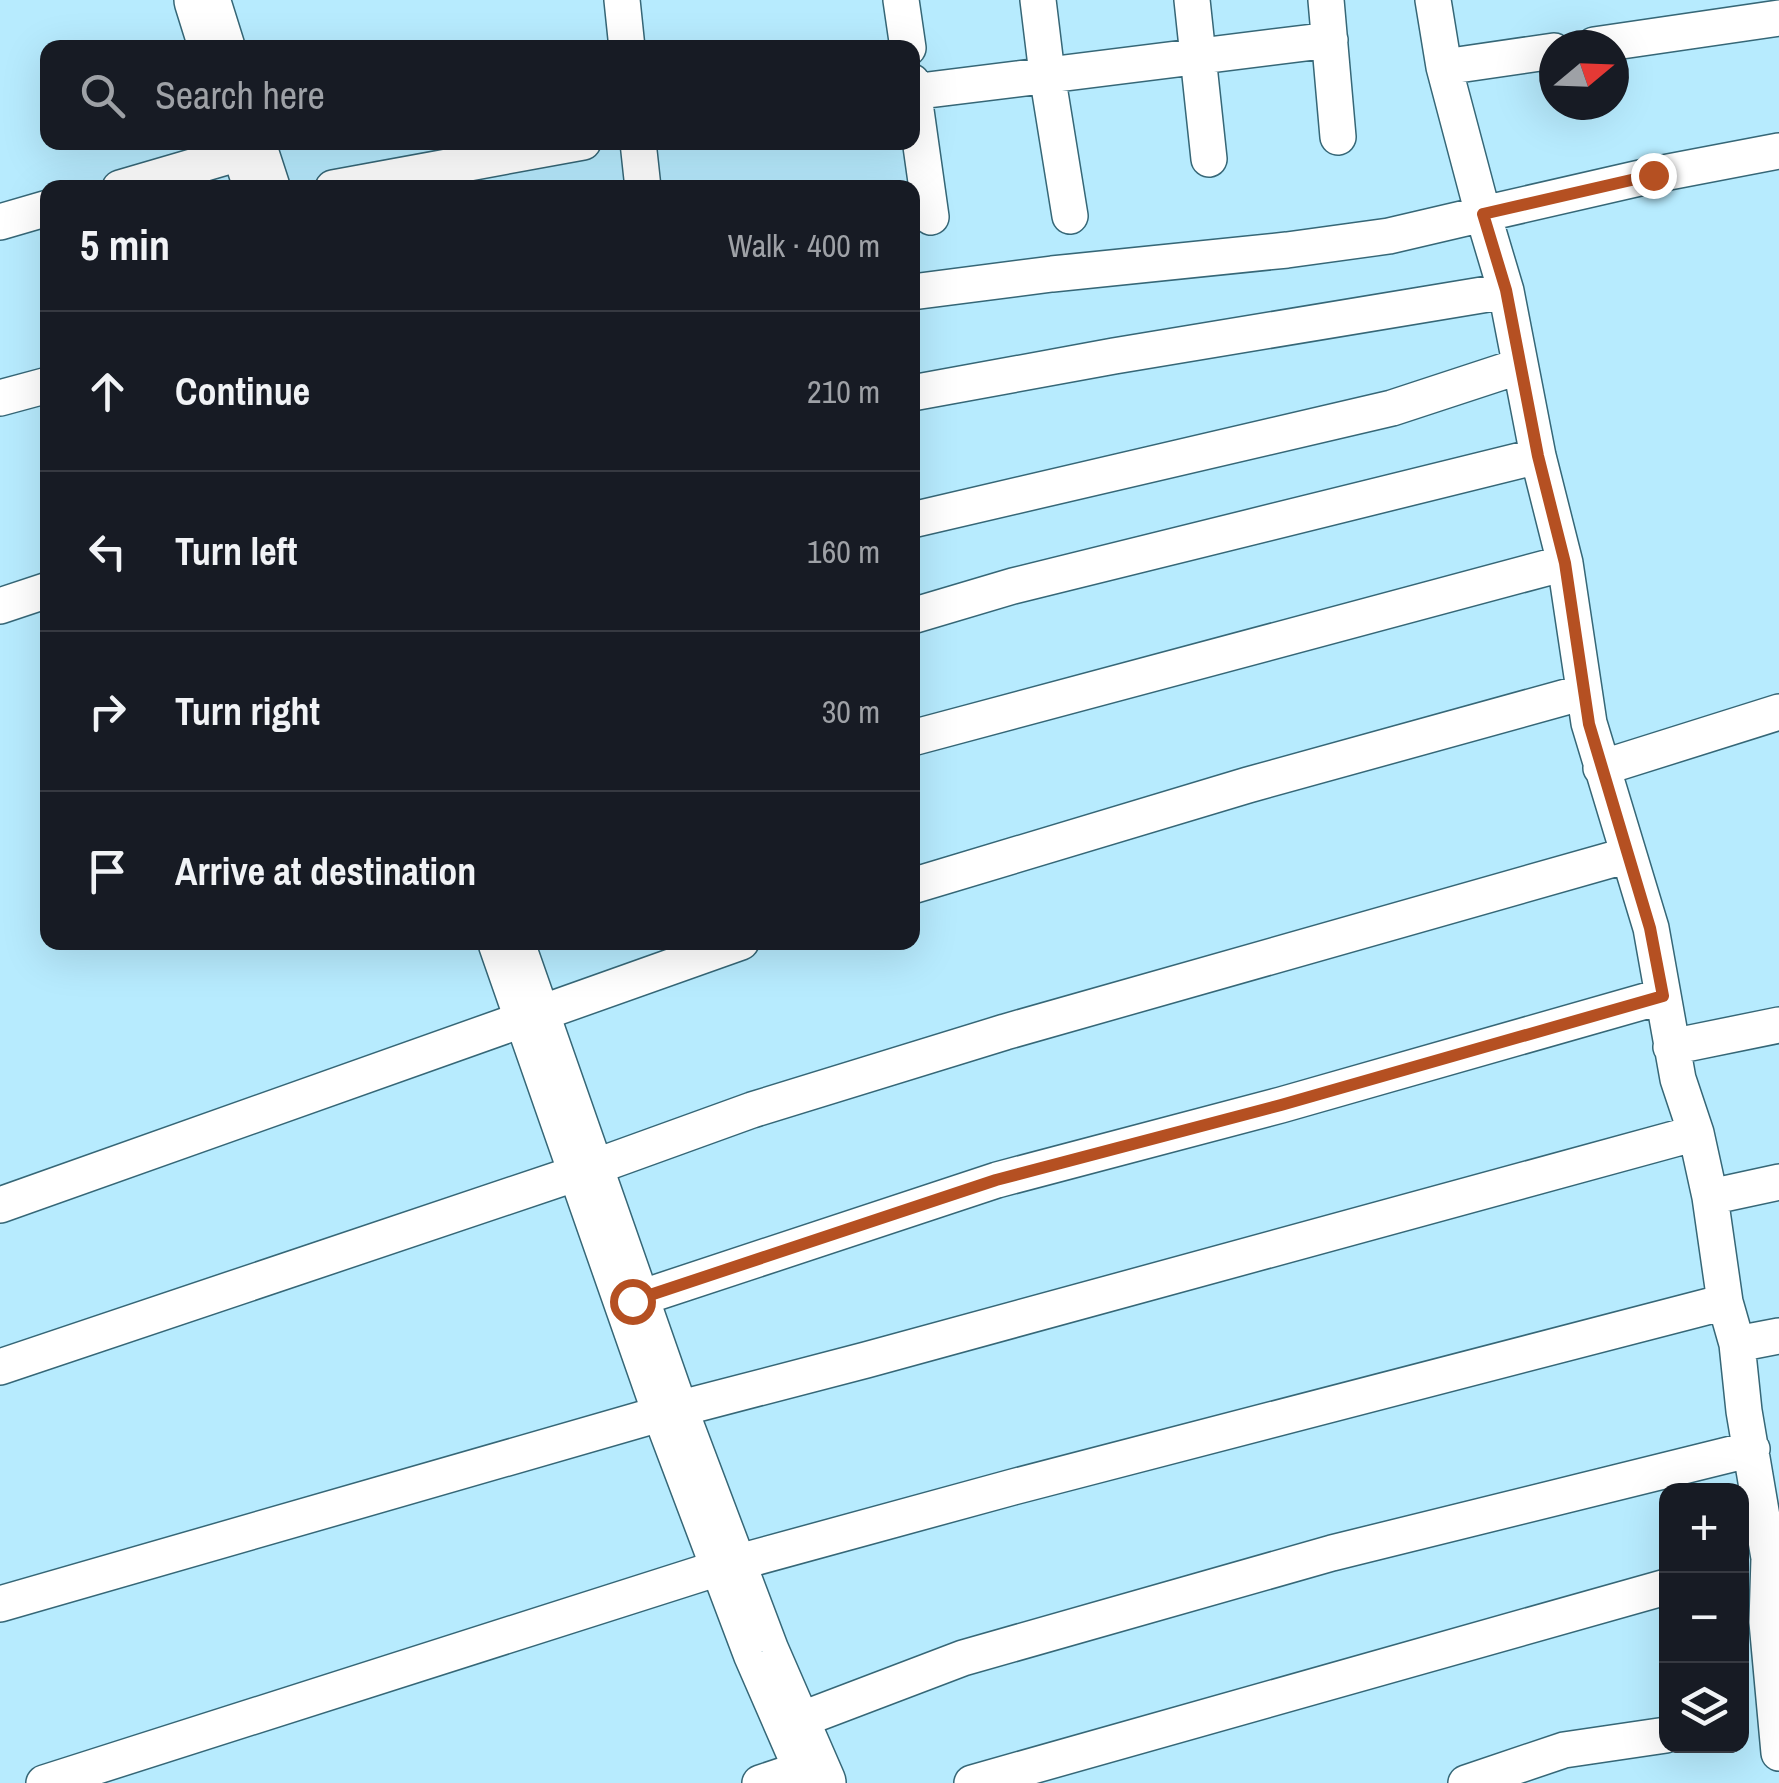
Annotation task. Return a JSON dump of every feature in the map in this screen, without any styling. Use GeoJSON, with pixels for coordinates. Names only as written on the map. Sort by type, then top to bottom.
{"type":"FeatureCollection","features":[{"type":"Feature","properties":{"kind":"highway"},"geometry":{"type":"LineString","coordinates":[[202,0],[214,40]]}},
{"type":"Feature","properties":{"kind":"highway"},"geometry":{"type":"LineString","coordinates":[[509,950],[670,1411],[762,1652],[807,1757]]}},
{"type":"Feature","properties":{"kind":"street"},"geometry":{"type":"LineString","coordinates":[[622,0],[627,40]]}},
{"type":"Feature","properties":{"kind":"street"},"geometry":{"type":"LineString","coordinates":[[902,0],[907,40]]}},
{"type":"Feature","properties":{"kind":"street"},"geometry":{"type":"LineString","coordinates":[[1038,0],[1070,216]]}},
{"type":"Feature","properties":{"kind":"street"},"geometry":{"type":"LineString","coordinates":[[1192,0],[1209,159]]}},
{"type":"Feature","properties":{"kind":"street"},"geometry":{"type":"LineString","coordinates":[[1326,0],[1338,137]]}},
{"type":"Feature","properties":{"kind":"street"},"geometry":{"type":"LineString","coordinates":[[1433,0],[1444,67],[1506,290],[1538,456],[1565,563],[1589,724],[1650,928],[1678,1079],[1696,1133],[1725,1302],[1738,1344],[1744,1411],[1770,1504],[1755,1562],[1773,1620],[1765,1732]]}},
{"type":"Feature","properties":{"kind":"street"},"geometry":{"type":"LineString","coordinates":[[1629,40],[1779,18]]}},
{"type":"Feature","properties":{"kind":"street"},"geometry":{"type":"LineString","coordinates":[[920,91],[1330,40]]}},
{"type":"Feature","properties":{"kind":"street"},"geometry":{"type":"LineString","coordinates":[[1444,67],[1539,53]]}},
{"type":"Feature","properties":{"kind":"street"},"geometry":{"type":"LineString","coordinates":[[920,140],[931,216]]}},
{"type":"Feature","properties":{"kind":"street"},"geometry":{"type":"LineString","coordinates":[[377,180],[540,150]]}},
{"type":"Feature","properties":{"kind":"street"},"geometry":{"type":"LineString","coordinates":[[639,150],[643,180]]}},
{"type":"Feature","properties":{"kind":"street"},"geometry":{"type":"LineString","coordinates":[[920,291],[1372,239],[1653,175],[1779,151]]}},
{"type":"Feature","properties":{"kind":"street"},"geometry":{"type":"LineString","coordinates":[[158,180],[253,160]]}},
{"type":"Feature","properties":{"kind":"street"},"geometry":{"type":"LineString","coordinates":[[0,222],[40,210]]}},
{"type":"Feature","properties":{"kind":"street"},"geometry":{"type":"LineString","coordinates":[[920,392],[1506,290]]}},
{"type":"Feature","properties":{"kind":"street"},"geometry":{"type":"LineString","coordinates":[[920,518],[1392,408],[1520,366]]}},
{"type":"Feature","properties":{"kind":"street"},"geometry":{"type":"LineString","coordinates":[[0,398],[40,386]]}},
{"type":"Feature","properties":{"kind":"street"},"geometry":{"type":"LineString","coordinates":[[920,614],[1013,586],[1538,456]]}},
{"type":"Feature","properties":{"kind":"street"},"geometry":{"type":"LineString","coordinates":[[920,736],[1565,563]]}},
{"type":"Feature","properties":{"kind":"street"},"geometry":{"type":"LineString","coordinates":[[0,606],[40,593]]}},
{"type":"Feature","properties":{"kind":"street"},"geometry":{"type":"LineString","coordinates":[[920,884],[1248,785],[1584,692]]}},
{"type":"Feature","properties":{"kind":"street"},"geometry":{"type":"LineString","coordinates":[[1601,768],[1779,712]]}},
{"type":"Feature","properties":{"kind":"street"},"geometry":{"type":"LineString","coordinates":[[0,1366],[586,1170],[752,1110],[1005,1032],[1628,855]]}},
{"type":"Feature","properties":{"kind":"street"},"geometry":{"type":"LineString","coordinates":[[0,1205],[718,950]]}},
{"type":"Feature","properties":{"kind":"street"},"geometry":{"type":"LineString","coordinates":[[632,1301],[996,1180],[1281,1105],[1663,996]]}},
{"type":"Feature","properties":{"kind":"street"},"geometry":{"type":"LineString","coordinates":[[1671,1047],[1779,1025]]}},
{"type":"Feature","properties":{"kind":"street"},"geometry":{"type":"LineString","coordinates":[[0,1604],[670,1411],[1696,1133]]}},
{"type":"Feature","properties":{"kind":"street"},"geometry":{"type":"LineString","coordinates":[[1710,1197],[1779,1182]]}},
{"type":"Feature","properties":{"kind":"street"},"geometry":{"type":"LineString","coordinates":[[44,1783],[728,1565],[1725,1302]]}},
{"type":"Feature","properties":{"kind":"street"},"geometry":{"type":"LineString","coordinates":[[1738,1344],[1779,1336]]}},
{"type":"Feature","properties":{"kind":"street"},"geometry":{"type":"LineString","coordinates":[[760,1783],[963,1658],[1332,1553],[1752,1449]]}},
{"type":"Feature","properties":{"kind":"street"},"geometry":{"type":"LineString","coordinates":[[972,1783],[1659,1589]]}},
{"type":"Feature","properties":{"kind":"street"},"geometry":{"type":"LineString","coordinates":[[1466,1783],[1564,1750],[1659,1736]]}},
{"type":"Feature","properties":{"kind":"route"},"geometry":{"type":"LineString","coordinates":[[632,1301],[996,1180],[1281,1105],[1663,996],[1650,928],[1589,724],[1565,563],[1538,456],[1506,290],[1483,214],[1653,175]]}}]}
